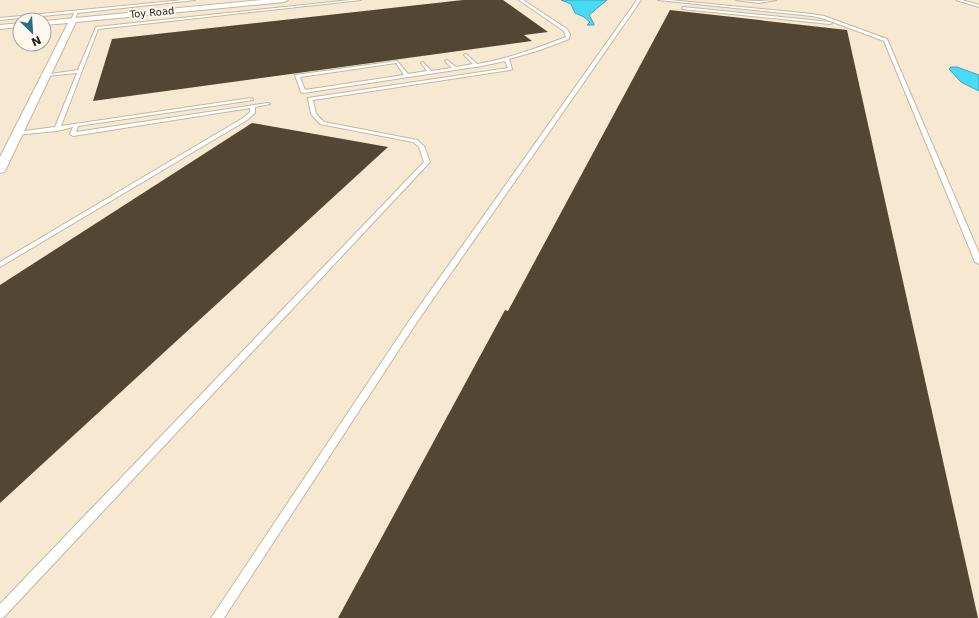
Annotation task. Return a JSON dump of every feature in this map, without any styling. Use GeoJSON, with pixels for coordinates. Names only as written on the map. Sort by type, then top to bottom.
{"type":"FeatureCollection","features":[{"type":"Feature","properties":{"kind":"street","name":"Toy Road"},"geometry":{"type":"LineString","coordinates":[[52,21],[74,16],[284,0]]}},
{"type":"Feature","properties":{"kind":"street"},"geometry":{"type":"LineString","coordinates":[[0,169],[74,16]]}},
{"type":"Feature","properties":{"kind":"street"},"geometry":{"type":"LineString","coordinates":[[0,27],[12,26]]}},
{"type":"Feature","properties":{"kind":"lane"},"geometry":{"type":"LineString","coordinates":[[122,7],[124,0]]}},
{"type":"Feature","properties":{"kind":"lane"},"geometry":{"type":"LineString","coordinates":[[138,5],[139,0]]}},
{"type":"Feature","properties":{"kind":"lane"},"geometry":{"type":"LineString","coordinates":[[0,19],[74,16],[97,10],[194,0]]}},
{"type":"Feature","properties":{"kind":"lane"},"geometry":{"type":"LineString","coordinates":[[312,0],[315,5]]}},
{"type":"Feature","properties":{"kind":"lane"},"geometry":{"type":"LineString","coordinates":[[57,128],[97,28],[358,0]]}},
{"type":"Feature","properties":{"kind":"lane"},"geometry":{"type":"LineString","coordinates":[[407,76],[397,62],[297,76],[304,92],[477,66],[539,50],[568,38],[566,30],[521,0]]}},
{"type":"Feature","properties":{"kind":"lane"},"geometry":{"type":"LineString","coordinates":[[217,618],[414,320],[639,0]]}},
{"type":"Feature","properties":{"kind":"lane"},"geometry":{"type":"LineString","coordinates":[[656,5],[659,0],[812,15],[841,23],[886,40],[979,262]]}},
{"type":"Feature","properties":{"kind":"lane"},"geometry":{"type":"LineString","coordinates":[[738,0],[758,2],[774,0]]}},
{"type":"Feature","properties":{"kind":"lane"},"geometry":{"type":"LineString","coordinates":[[958,0],[979,6]]}},
{"type":"Feature","properties":{"kind":"lane"},"geometry":{"type":"LineString","coordinates":[[97,10],[98,4]]}},
{"type":"Feature","properties":{"kind":"lane"},"geometry":{"type":"LineString","coordinates":[[680,7],[841,23]]}},
{"type":"Feature","properties":{"kind":"lane"},"geometry":{"type":"LineString","coordinates":[[466,55],[477,66]]}},
{"type":"Feature","properties":{"kind":"lane"},"geometry":{"type":"LineString","coordinates":[[0,613],[427,162],[421,146],[415,141],[322,123],[314,114],[310,99],[510,69],[507,59]]}},
{"type":"Feature","properties":{"kind":"lane"},"geometry":{"type":"LineString","coordinates":[[447,60],[456,69]]}},
{"type":"Feature","properties":{"kind":"lane"},"geometry":{"type":"LineString","coordinates":[[423,63],[430,73]]}},
{"type":"Feature","properties":{"kind":"lane"},"geometry":{"type":"LineString","coordinates":[[46,75],[80,71]]}},
{"type":"Feature","properties":{"kind":"lane"},"geometry":{"type":"LineString","coordinates":[[358,84],[361,91]]}},
{"type":"Feature","properties":{"kind":"lane"},"geometry":{"type":"LineString","coordinates":[[17,134],[251,99]]}},
{"type":"Feature","properties":{"kind":"lane"},"geometry":{"type":"LineString","coordinates":[[76,126],[73,134],[268,104]]}},
{"type":"Feature","properties":{"kind":"lane"},"geometry":{"type":"LineString","coordinates":[[0,265],[245,119],[252,114],[253,106]]}},
{"type":"Feature","properties":{"kind":"water"},"geometry":{"type":"Polygon","coordinates":[[[561,0],[607,0],[589,15],[594,25],[587,25],[590,22],[584,17],[575,13],[571,4],[561,0]]]}},
{"type":"Feature","properties":{"kind":"water"},"geometry":{"type":"Polygon","coordinates":[[[951,67],[957,67],[979,75],[979,91],[961,82],[949,69],[951,67]]]}},
{"type":"Feature","properties":{"kind":"building"},"geometry":{"type":"Polygon","coordinates":[[[463,0],[503,0],[548,32],[524,35],[532,41],[93,101],[112,39],[463,0]]]}},
{"type":"Feature","properties":{"kind":"building"},"geometry":{"type":"Polygon","coordinates":[[[670,10],[847,30],[978,618],[338,618],[505,310],[508,311],[670,10]]]}},
{"type":"Feature","properties":{"kind":"building"},"geometry":{"type":"Polygon","coordinates":[[[252,123],[388,147],[0,503],[0,285],[252,123]]]}}]}
